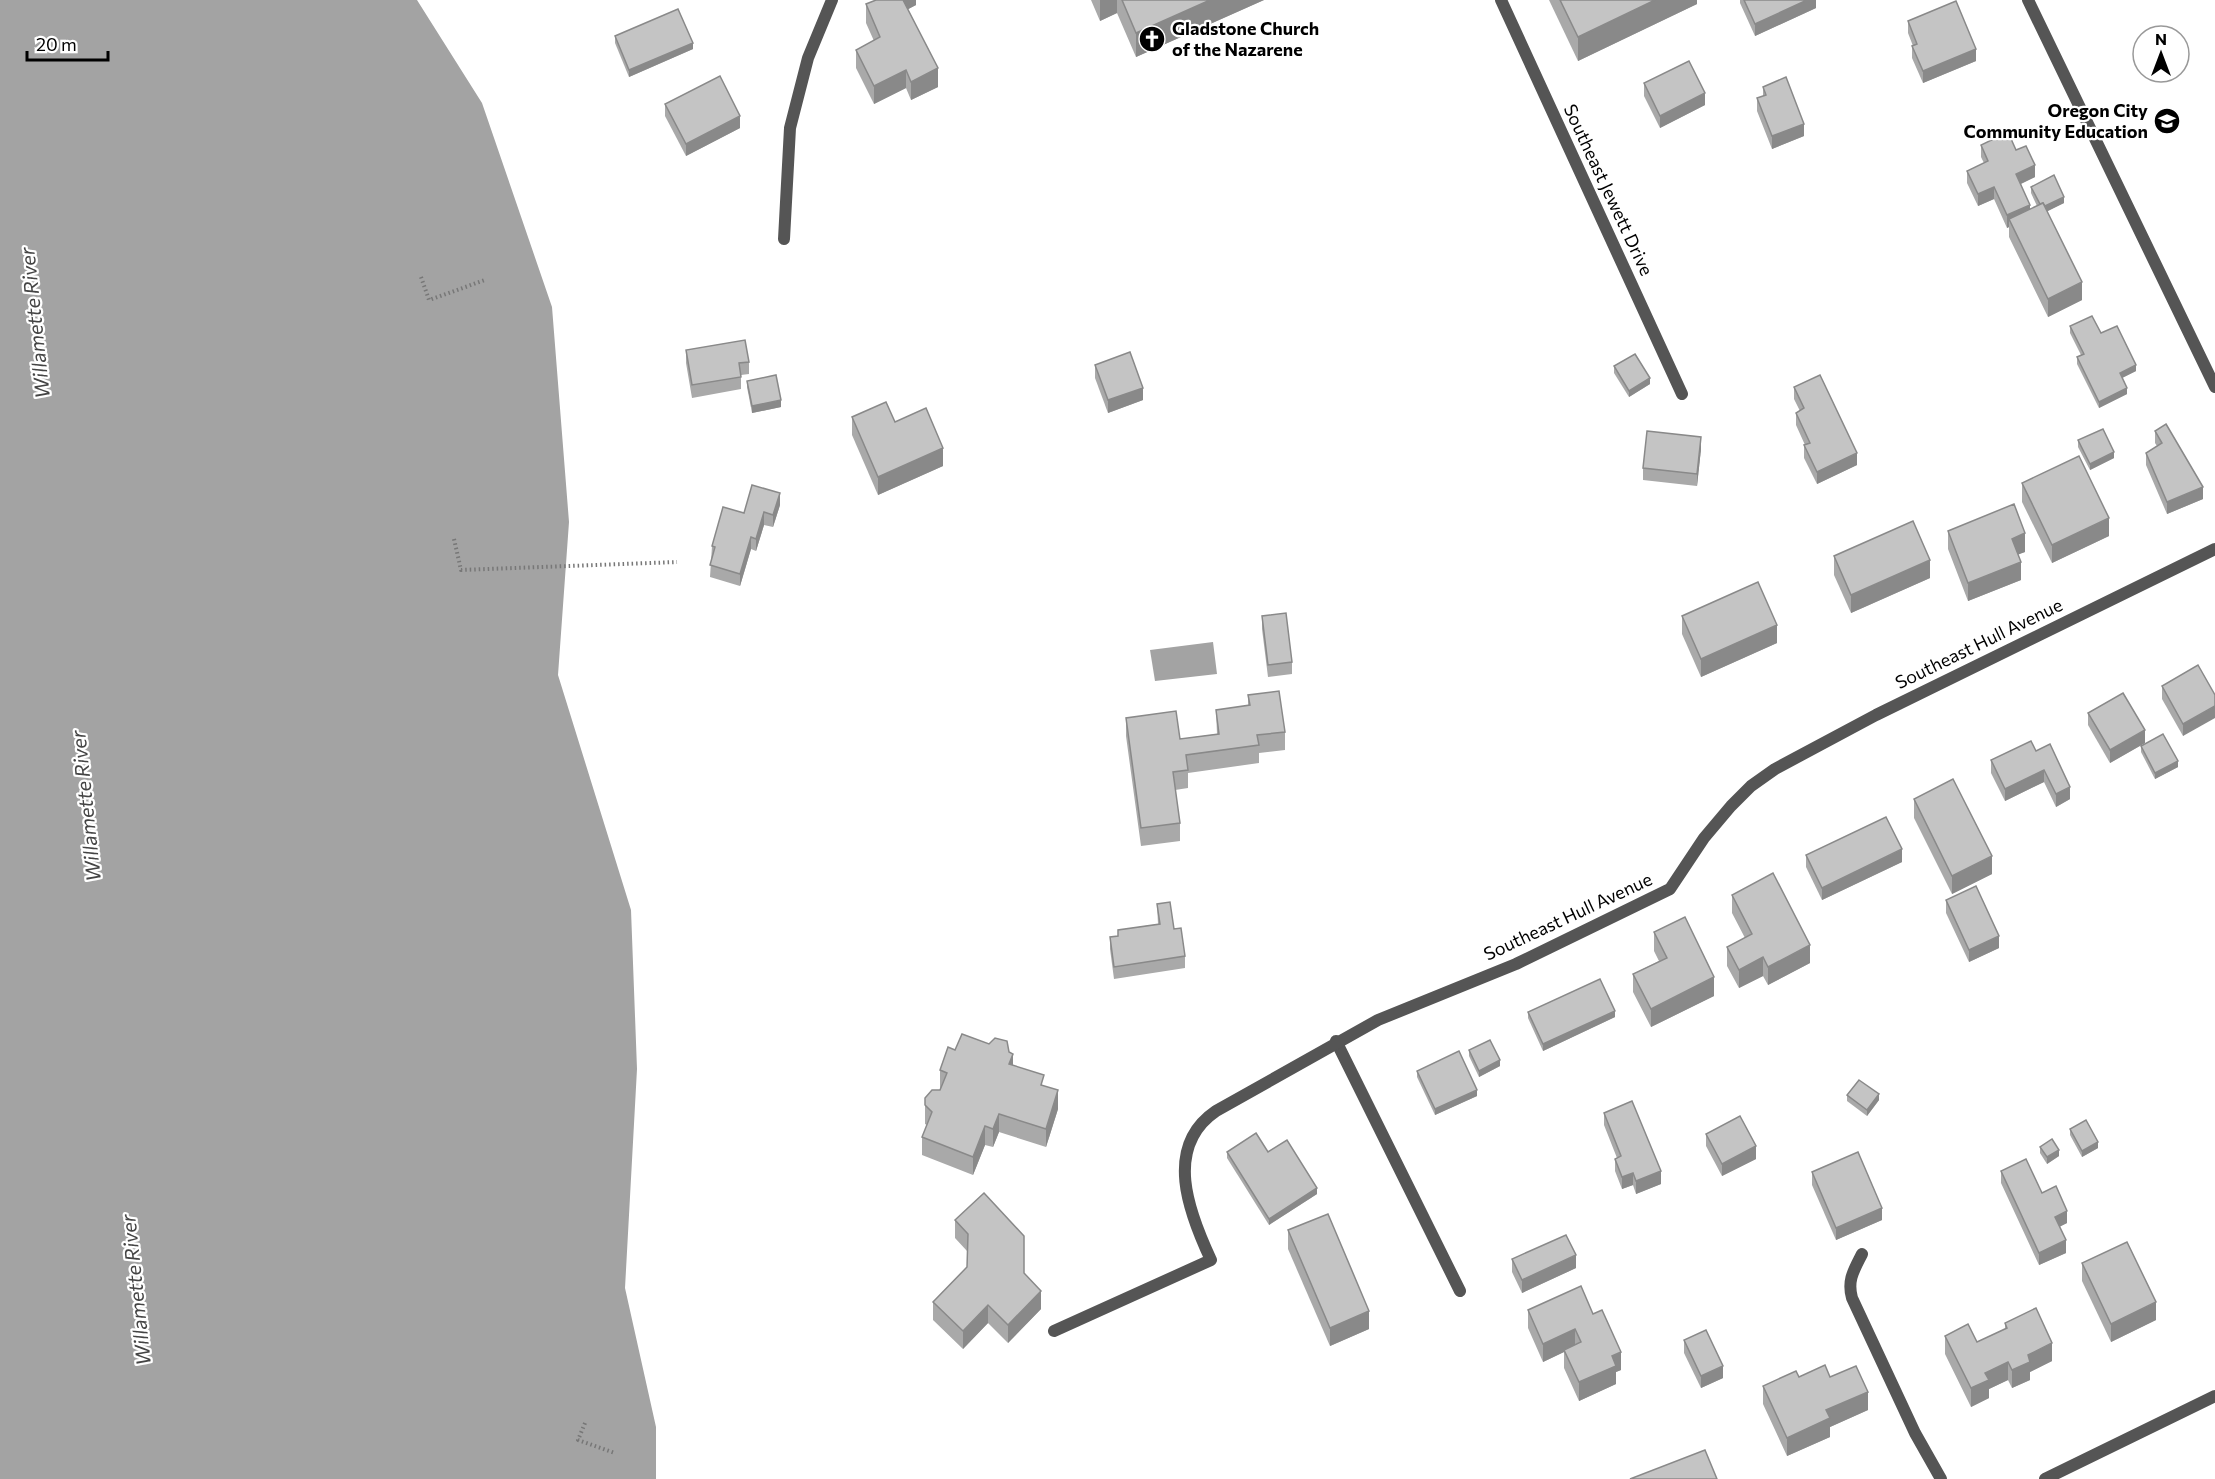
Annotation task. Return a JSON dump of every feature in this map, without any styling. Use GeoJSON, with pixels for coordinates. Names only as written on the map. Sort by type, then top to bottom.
{"type":"FeatureCollection","features":[{"type":"Feature","properties":{"kind":"street"},"geometry":{"type":"LineString","coordinates":[[784,239],[790,128],[808,58],[832,0]]}},
{"type":"Feature","properties":{"kind":"street","name":"Southeast Jewett Drive"},"geometry":{"type":"LineString","coordinates":[[1501,0],[1682,394]]}},
{"type":"Feature","properties":{"kind":"street"},"geometry":{"type":"LineString","coordinates":[[2028,0],[2215,387]]}},
{"type":"Feature","properties":{"kind":"street","name":"Southeast Hull Avenue"},"geometry":{"type":"LineString","coordinates":[[1054,1331],[1211,1260],[1187,1200],[1185,1167],[1193,1135],[1199,1125],[1216,1111],[1336,1041],[1392,1013],[1516,964],[1670,889],[1704,838],[1731,806],[1775,769],[1887,709],[2215,549]]}},
{"type":"Feature","properties":{"kind":"street"},"geometry":{"type":"LineString","coordinates":[[1336,1041],[1460,1291]]}},
{"type":"Feature","properties":{"kind":"street"},"geometry":{"type":"LineString","coordinates":[[1862,1254],[1851,1276],[1849,1285],[1852,1298],[1915,1433],[1941,1479]]}},
{"type":"Feature","properties":{"kind":"street"},"geometry":{"type":"LineString","coordinates":[[2045,1479],[2215,1396]]}},
{"type":"Feature","properties":{"kind":"path"},"geometry":{"type":"LineString","coordinates":[[421,277],[429,300],[485,280]]}},
{"type":"Feature","properties":{"kind":"path"},"geometry":{"type":"LineString","coordinates":[[454,539],[461,570],[677,561]]}},
{"type":"Feature","properties":{"kind":"path"},"geometry":{"type":"LineString","coordinates":[[585,1423],[578,1440],[615,1453]]}},
{"type":"Feature","properties":{"kind":"water","name":"Willamette River"},"geometry":{"type":"Polygon","coordinates":[[[0,0],[417,0],[482,103],[552,307],[569,522],[558,675],[631,910],[637,1069],[625,1288],[656,1427],[656,1479],[0,1479],[0,0]]]}},
{"type":"Feature","properties":{"kind":"water"},"geometry":{"type":"Polygon","coordinates":[[[1213,642],[1217,674],[1155,681],[1150,650],[1213,642]]]}},
{"type":"Feature","properties":{"kind":"building"},"geometry":{"type":"Polygon","coordinates":[[[876,0],[903,0],[938,68],[911,82],[906,70],[874,86],[856,50],[880,37],[866,4],[876,0]]]}},
{"type":"Feature","properties":{"kind":"building"},"geometry":{"type":"Polygon","coordinates":[[[1122,0],[1210,0],[1136,33],[1122,0]]]}},
{"type":"Feature","properties":{"kind":"building"},"geometry":{"type":"Polygon","coordinates":[[[1560,0],[1655,0],[1578,37],[1560,0]]]}},
{"type":"Feature","properties":{"kind":"building"},"geometry":{"type":"Polygon","coordinates":[[[1744,0],[1807,0],[1755,24],[1744,0]]]}},
{"type":"Feature","properties":{"kind":"building"},"geometry":{"type":"Polygon","coordinates":[[[1956,1],[1976,49],[1923,71],[1912,46],[1917,44],[1908,21],[1956,1]]]}},
{"type":"Feature","properties":{"kind":"building"},"geometry":{"type":"Polygon","coordinates":[[[678,9],[693,43],[629,70],[615,36],[678,9]]]}},
{"type":"Feature","properties":{"kind":"building"},"geometry":{"type":"Polygon","coordinates":[[[1689,61],[1705,93],[1660,116],[1644,83],[1689,61]]]}},
{"type":"Feature","properties":{"kind":"building"},"geometry":{"type":"Polygon","coordinates":[[[720,76],[740,116],[686,144],[665,104],[720,76]]]}},
{"type":"Feature","properties":{"kind":"building"},"geometry":{"type":"Polygon","coordinates":[[[1786,77],[1804,124],[1772,136],[1757,98],[1766,95],[1763,87],[1786,77]]]}},
{"type":"Feature","properties":{"kind":"building"},"geometry":{"type":"Polygon","coordinates":[[[2008,132],[2016,150],[2026,146],[2035,165],[2016,174],[2030,205],[2007,215],[1994,187],[1978,194],[1967,171],[1988,161],[1981,145],[2008,132]]]}},
{"type":"Feature","properties":{"kind":"building"},"geometry":{"type":"Polygon","coordinates":[[[2054,175],[2064,197],[2045,206],[2043,203],[2040,204],[2031,187],[2054,175]]]}},
{"type":"Feature","properties":{"kind":"building"},"geometry":{"type":"Polygon","coordinates":[[[2043,203],[2082,282],[2048,299],[2009,219],[2043,203]]]}},
{"type":"Feature","properties":{"kind":"building"},"geometry":{"type":"Polygon","coordinates":[[[2092,316],[2101,333],[2117,326],[2136,365],[2120,373],[2127,388],[2099,402],[2077,357],[2084,354],[2070,326],[2092,316]]]}},
{"type":"Feature","properties":{"kind":"building"},"geometry":{"type":"Polygon","coordinates":[[[745,340],[749,362],[739,363],[741,377],[692,385],[686,350],[745,340]]]}},
{"type":"Feature","properties":{"kind":"building"},"geometry":{"type":"Polygon","coordinates":[[[1130,352],[1143,388],[1108,400],[1095,365],[1130,352]]]}},
{"type":"Feature","properties":{"kind":"building"},"geometry":{"type":"Polygon","coordinates":[[[1635,354],[1650,378],[1629,391],[1614,366],[1635,354]]]}},
{"type":"Feature","properties":{"kind":"building"},"geometry":{"type":"Polygon","coordinates":[[[776,375],[781,400],[752,406],[747,381],[776,375]]]}},
{"type":"Feature","properties":{"kind":"building"},"geometry":{"type":"Polygon","coordinates":[[[1820,375],[1857,453],[1817,472],[1804,445],[1810,443],[1796,413],[1804,408],[1794,387],[1820,375]]]}},
{"type":"Feature","properties":{"kind":"building"},"geometry":{"type":"Polygon","coordinates":[[[886,402],[895,422],[926,408],[943,448],[878,477],[852,417],[886,402]]]}},
{"type":"Feature","properties":{"kind":"building"},"geometry":{"type":"Polygon","coordinates":[[[2166,424],[2203,487],[2167,502],[2146,453],[2162,443],[2155,431],[2166,424]]]}},
{"type":"Feature","properties":{"kind":"building"},"geometry":{"type":"Polygon","coordinates":[[[2103,429],[2114,452],[2090,464],[2078,440],[2103,429]]]}},
{"type":"Feature","properties":{"kind":"building"},"geometry":{"type":"Polygon","coordinates":[[[1647,431],[1701,437],[1697,474],[1643,468],[1647,431]]]}},
{"type":"Feature","properties":{"kind":"building"},"geometry":{"type":"Polygon","coordinates":[[[2079,456],[2109,518],[2052,545],[2022,483],[2079,456]]]}},
{"type":"Feature","properties":{"kind":"building"},"geometry":{"type":"Polygon","coordinates":[[[752,485],[780,493],[773,515],[764,512],[756,539],[751,537],[740,574],[710,565],[715,547],[712,546],[723,507],[744,513],[752,485]]]}},
{"type":"Feature","properties":{"kind":"building"},"geometry":{"type":"Polygon","coordinates":[[[2014,504],[2025,533],[2012,539],[2021,562],[1968,583],[1948,531],[2014,504]]]}},
{"type":"Feature","properties":{"kind":"building"},"geometry":{"type":"Polygon","coordinates":[[[1913,521],[1930,560],[1851,595],[1834,556],[1913,521]]]}},
{"type":"Feature","properties":{"kind":"building"},"geometry":{"type":"Polygon","coordinates":[[[1758,582],[1777,625],[1701,659],[1682,616],[1758,582]]]}},
{"type":"Feature","properties":{"kind":"building"},"geometry":{"type":"Polygon","coordinates":[[[1286,613],[1292,662],[1268,665],[1262,616],[1286,613]]]}},
{"type":"Feature","properties":{"kind":"building"},"geometry":{"type":"Polygon","coordinates":[[[2198,665],[2215,695],[2215,706],[2183,724],[2162,686],[2198,665]]]}},
{"type":"Feature","properties":{"kind":"building"},"geometry":{"type":"Polygon","coordinates":[[[1279,691],[1285,732],[1257,735],[1259,745],[1186,755],[1188,770],[1173,772],[1180,823],[1141,828],[1126,718],[1176,711],[1180,739],[1219,734],[1216,710],[1250,705],[1248,695],[1279,691]]]}},
{"type":"Feature","properties":{"kind":"building"},"geometry":{"type":"Polygon","coordinates":[[[2123,693],[2145,730],[2110,750],[2088,713],[2123,693]]]}},
{"type":"Feature","properties":{"kind":"building"},"geometry":{"type":"Polygon","coordinates":[[[2163,734],[2178,761],[2155,773],[2141,746],[2163,734]]]}},
{"type":"Feature","properties":{"kind":"building"},"geometry":{"type":"Polygon","coordinates":[[[2031,741],[2036,751],[2050,744],[2070,787],[2056,794],[2044,770],[2005,789],[1991,760],[2031,741]]]}},
{"type":"Feature","properties":{"kind":"building"},"geometry":{"type":"Polygon","coordinates":[[[1953,779],[1992,856],[1952,876],[1914,799],[1953,779]]]}},
{"type":"Feature","properties":{"kind":"building"},"geometry":{"type":"Polygon","coordinates":[[[1886,817],[1902,849],[1822,888],[1806,855],[1886,817]]]}},
{"type":"Feature","properties":{"kind":"building"},"geometry":{"type":"Polygon","coordinates":[[[1773,873],[1810,945],[1768,967],[1763,957],[1739,970],[1727,947],[1752,934],[1732,895],[1773,873]]]}},
{"type":"Feature","properties":{"kind":"building"},"geometry":{"type":"Polygon","coordinates":[[[1976,886],[1999,936],[1969,950],[1946,900],[1976,886]]]}},
{"type":"Feature","properties":{"kind":"building"},"geometry":{"type":"Polygon","coordinates":[[[1170,902],[1174,929],[1181,928],[1185,956],[1114,967],[1110,937],[1118,936],[1118,930],[1160,924],[1157,904],[1170,902]]]}},
{"type":"Feature","properties":{"kind":"building"},"geometry":{"type":"Polygon","coordinates":[[[1685,917],[1714,977],[1651,1009],[1633,974],[1667,958],[1654,932],[1685,917]]]}},
{"type":"Feature","properties":{"kind":"building"},"geometry":{"type":"Polygon","coordinates":[[[1600,979],[1615,1011],[1543,1044],[1528,1012],[1600,979]]]}},
{"type":"Feature","properties":{"kind":"building"},"geometry":{"type":"Polygon","coordinates":[[[962,1034],[989,1044],[995,1038],[1007,1041],[1009,1052],[1013,1054],[1009,1064],[1044,1075],[1041,1085],[1058,1090],[1046,1129],[999,1114],[993,1129],[985,1126],[973,1157],[922,1137],[932,1112],[925,1105],[925,1098],[932,1090],[940,1090],[947,1073],[940,1070],[948,1047],[955,1050],[962,1034]]]}},
{"type":"Feature","properties":{"kind":"building"},"geometry":{"type":"Polygon","coordinates":[[[1490,1040],[1500,1060],[1479,1071],[1469,1050],[1490,1040]]]}},
{"type":"Feature","properties":{"kind":"building"},"geometry":{"type":"Polygon","coordinates":[[[1459,1051],[1477,1090],[1435,1109],[1417,1071],[1459,1051]]]}},
{"type":"Feature","properties":{"kind":"building"},"geometry":{"type":"Polygon","coordinates":[[[1859,1080],[1879,1094],[1867,1110],[1847,1095],[1859,1080]]]}},
{"type":"Feature","properties":{"kind":"building"},"geometry":{"type":"Polygon","coordinates":[[[1632,1101],[1661,1171],[1636,1181],[1633,1173],[1622,1177],[1615,1159],[1621,1156],[1604,1113],[1632,1101]]]}},
{"type":"Feature","properties":{"kind":"building"},"geometry":{"type":"Polygon","coordinates":[[[1740,1116],[1756,1146],[1722,1164],[1706,1134],[1740,1116]]]}},
{"type":"Feature","properties":{"kind":"building"},"geometry":{"type":"Polygon","coordinates":[[[2086,1120],[2098,1142],[2082,1151],[2070,1129],[2086,1120]]]}},
{"type":"Feature","properties":{"kind":"building"},"geometry":{"type":"Polygon","coordinates":[[[1256,1133],[1268,1152],[1287,1140],[1317,1188],[1269,1219],[1227,1152],[1256,1133]]]}},
{"type":"Feature","properties":{"kind":"building"},"geometry":{"type":"Polygon","coordinates":[[[2052,1139],[2059,1150],[2047,1157],[2040,1147],[2052,1139]]]}},
{"type":"Feature","properties":{"kind":"building"},"geometry":{"type":"Polygon","coordinates":[[[1858,1152],[1882,1208],[1836,1228],[1812,1172],[1858,1152]]]}},
{"type":"Feature","properties":{"kind":"building"},"geometry":{"type":"Polygon","coordinates":[[[2026,1159],[2042,1193],[2056,1186],[2067,1211],[2055,1217],[2066,1240],[2039,1253],[2001,1171],[2026,1159]]]}},
{"type":"Feature","properties":{"kind":"building"},"geometry":{"type":"Polygon","coordinates":[[[984,1193],[1024,1236],[1024,1273],[1041,1291],[1008,1325],[988,1305],[963,1331],[933,1302],[967,1267],[968,1234],[955,1220],[984,1193]]]}},
{"type":"Feature","properties":{"kind":"building"},"geometry":{"type":"Polygon","coordinates":[[[1328,1214],[1369,1311],[1330,1328],[1288,1230],[1328,1214]]]}},
{"type":"Feature","properties":{"kind":"building"},"geometry":{"type":"Polygon","coordinates":[[[1566,1235],[1576,1255],[1522,1280],[1512,1259],[1566,1235]]]}},
{"type":"Feature","properties":{"kind":"building"},"geometry":{"type":"Polygon","coordinates":[[[2127,1242],[2156,1302],[2111,1324],[2082,1263],[2127,1242]]]}},
{"type":"Feature","properties":{"kind":"building"},"geometry":{"type":"Polygon","coordinates":[[[1581,1286],[1593,1314],[1602,1310],[1621,1352],[1612,1356],[1616,1366],[1579,1382],[1564,1350],[1581,1342],[1575,1329],[1543,1344],[1528,1310],[1581,1286]]]}},
{"type":"Feature","properties":{"kind":"building"},"geometry":{"type":"Polygon","coordinates":[[[2036,1308],[2052,1343],[2028,1355],[2030,1362],[2012,1370],[2008,1362],[1985,1373],[1989,1380],[1971,1388],[1945,1336],[1968,1324],[1977,1342],[2007,1328],[2005,1323],[2036,1308]]]}},
{"type":"Feature","properties":{"kind":"building"},"geometry":{"type":"Polygon","coordinates":[[[1706,1330],[1723,1366],[1701,1376],[1684,1340],[1706,1330]]]}},
{"type":"Feature","properties":{"kind":"building"},"geometry":{"type":"Polygon","coordinates":[[[1825,1365],[1830,1377],[1856,1366],[1868,1392],[1826,1410],[1830,1418],[1787,1438],[1763,1386],[1796,1371],[1799,1377],[1825,1365]]]}},
{"type":"Feature","properties":{"kind":"building"},"geometry":{"type":"Polygon","coordinates":[[[1705,1450],[1717,1479],[1630,1479],[1705,1450]]]}},
{"type":"Feature","properties":{"kind":"place","name":"Gladstone Church of the Nazarene"},"geometry":{"type":"Point","coordinates":[1152,39]}},
{"type":"Feature","properties":{"kind":"place","name":"Oregon City Community Education"},"geometry":{"type":"Point","coordinates":[2167,121]}}]}
